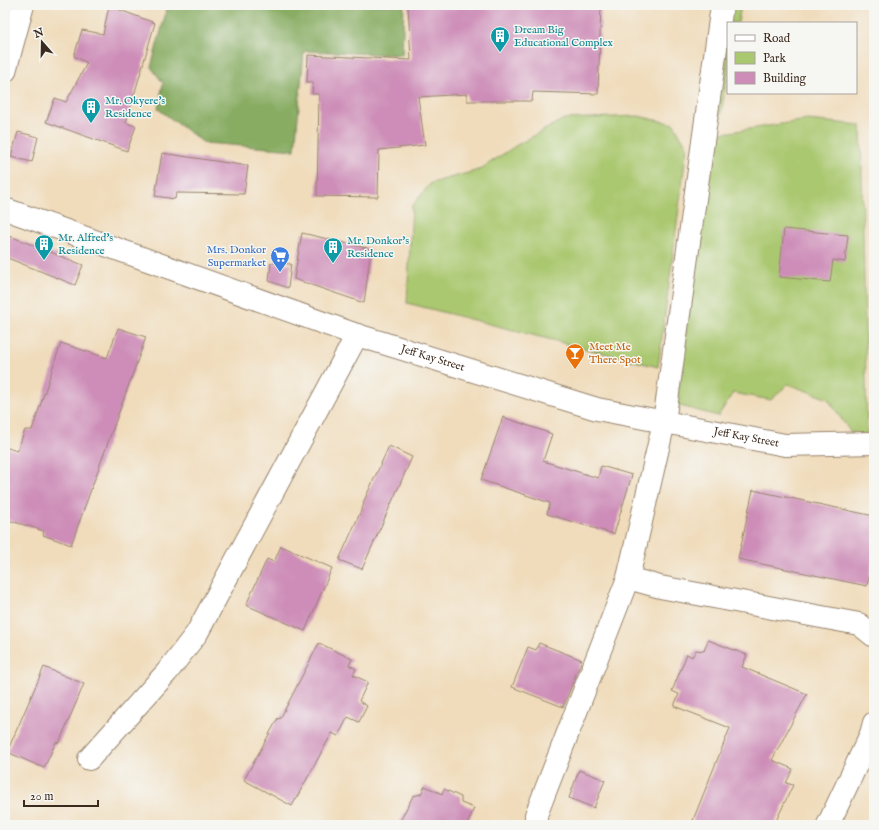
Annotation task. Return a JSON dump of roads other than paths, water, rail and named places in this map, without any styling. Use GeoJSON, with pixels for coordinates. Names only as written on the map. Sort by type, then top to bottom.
{"type":"FeatureCollection","features":[{"type":"Feature","properties":{"kind":"street"},"geometry":{"type":"LineString","coordinates":[[5,71],[22,5]]}},
{"type":"Feature","properties":{"kind":"street"},"geometry":{"type":"LineString","coordinates":[[536,825],[536,815],[628,578],[664,422],[722,5]]}},
{"type":"Feature","properties":{"kind":"street","name":"Jeff Kay Street"},"geometry":{"type":"LineString","coordinates":[[5,209],[357,335],[597,409],[785,446],[874,443]]}},
{"type":"Feature","properties":{"kind":"street"},"geometry":{"type":"LineString","coordinates":[[89,758],[167,672],[197,634],[357,335]]}},
{"type":"Feature","properties":{"kind":"street"},"geometry":{"type":"LineString","coordinates":[[628,578],[660,587],[859,624],[874,636]]}},
{"type":"Feature","properties":{"kind":"street"},"geometry":{"type":"LineString","coordinates":[[828,825],[871,734],[874,723]]}},
{"type":"Feature","properties":{"kind":"place","name":"Dream Big Educational Complex"},"geometry":{"type":"Point","coordinates":[500,53]}},
{"type":"Feature","properties":{"kind":"place","name":"Mr. Okyere's Residence"},"geometry":{"type":"Point","coordinates":[91,124]}},
{"type":"Feature","properties":{"kind":"place","name":"Mr. Alfred's Residence"},"geometry":{"type":"Point","coordinates":[44,261]}},
{"type":"Feature","properties":{"kind":"place","name":"Mr. Donkor's Residence"},"geometry":{"type":"Point","coordinates":[333,264]}},
{"type":"Feature","properties":{"kind":"place","name":"Mrs. Donkor Supermarket"},"geometry":{"type":"Point","coordinates":[280,273]}},
{"type":"Feature","properties":{"kind":"place","name":"Meet Me There Spot"},"geometry":{"type":"Point","coordinates":[575,370]}}]}
